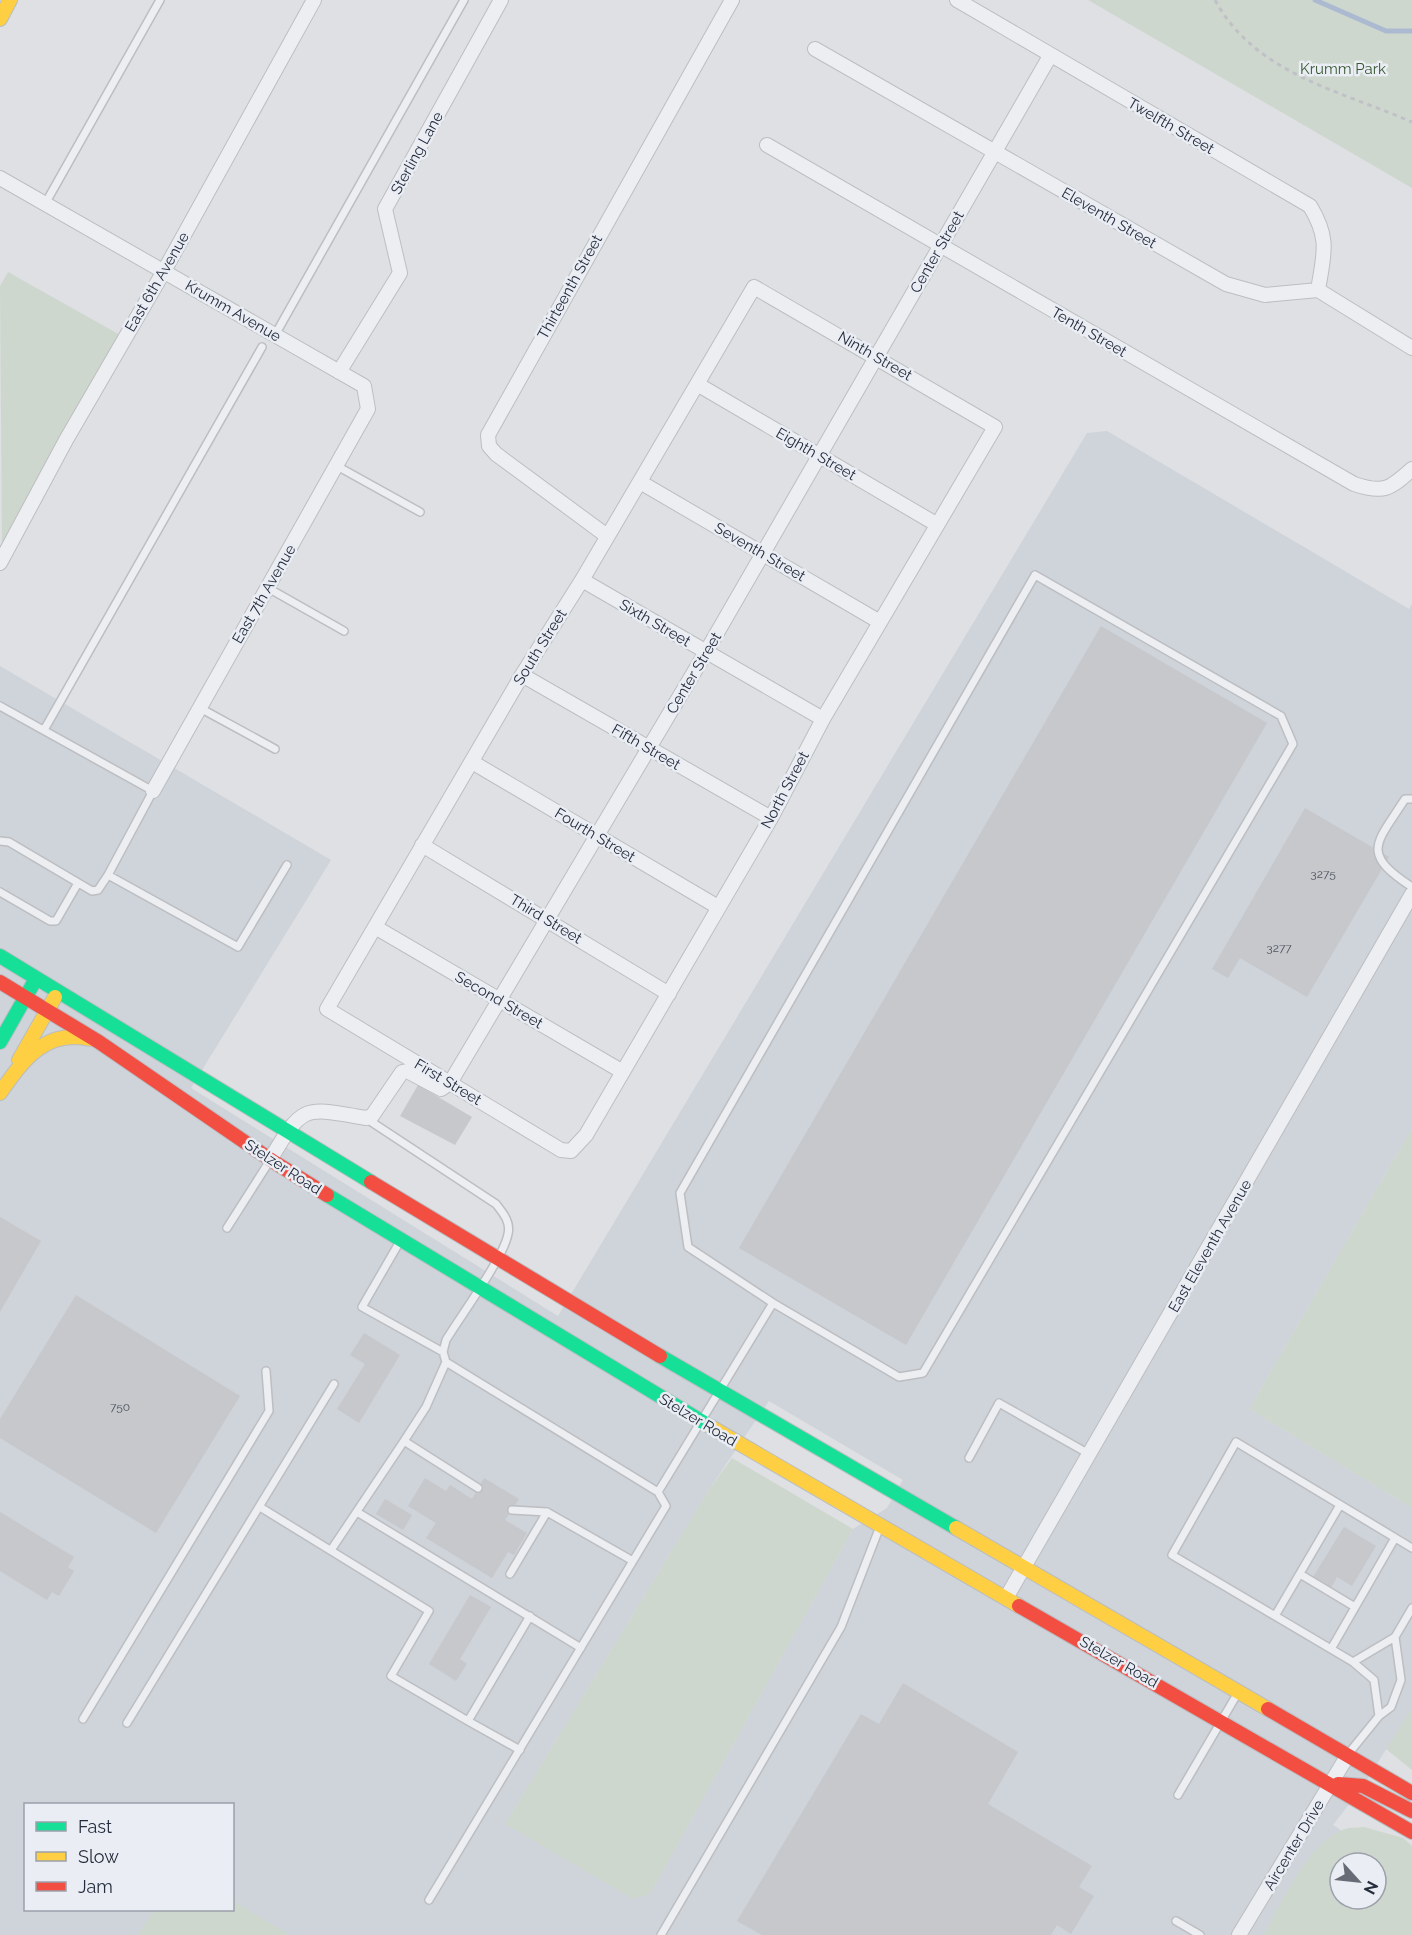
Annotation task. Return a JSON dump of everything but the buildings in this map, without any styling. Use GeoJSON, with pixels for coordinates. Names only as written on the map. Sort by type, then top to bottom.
{"type":"FeatureCollection","features":[{"type":"Feature","properties":{"kind":"main road"},"geometry":{"type":"LineString","coordinates":[[0,956],[719,1391],[1412,1793]]}},
{"type":"Feature","properties":{"kind":"main road"},"geometry":{"type":"LineString","coordinates":[[0,1042],[37,978]]}},
{"type":"Feature","properties":{"kind":"main road","name":"Stelzer Road"},"geometry":{"type":"LineString","coordinates":[[0,982],[99,1042],[270,1160],[478,1288],[880,1526],[1412,1832]]}},
{"type":"Feature","properties":{"kind":"main road"},"geometry":{"type":"LineString","coordinates":[[0,1092],[58,991]]}},
{"type":"Feature","properties":{"kind":"main road"},"geometry":{"type":"LineString","coordinates":[[0,1092],[24,1060],[53,1040],[75,1035],[99,1042]]}},
{"type":"Feature","properties":{"kind":"main road"},"geometry":{"type":"LineString","coordinates":[[1331,1784],[1363,1786],[1412,1811]]}},
{"type":"Feature","properties":{"kind":"street","name":"East 6th Avenue"},"geometry":{"type":"LineString","coordinates":[[0,563],[66,440],[164,272],[314,0]]}},
{"type":"Feature","properties":{"kind":"street","name":"Sterling Lane"},"geometry":{"type":"LineString","coordinates":[[339,372],[400,273],[385,209],[501,0]]}},
{"type":"Feature","properties":{"kind":"street","name":"Thirteenth Street"},"geometry":{"type":"LineString","coordinates":[[607,536],[496,454],[489,446],[488,435],[732,0]]}},
{"type":"Feature","properties":{"kind":"street","name":"Twelfth Street"},"geometry":{"type":"LineString","coordinates":[[957,0],[1310,206],[1322,226],[1325,249],[1318,290]]}},
{"type":"Feature","properties":{"kind":"street","name":"Eleventh Street"},"geometry":{"type":"LineString","coordinates":[[815,49],[1226,284],[1264,295],[1318,290]]}},
{"type":"Feature","properties":{"kind":"street","name":"Center Street"},"geometry":{"type":"LineString","coordinates":[[450,1083],[764,554],[1050,56]]}},
{"type":"Feature","properties":{"kind":"street","name":"Tenth Street"},"geometry":{"type":"LineString","coordinates":[[767,145],[1354,484],[1372,490],[1390,489],[1412,469]]}},
{"type":"Feature","properties":{"kind":"street","name":"Krumm Avenue"},"geometry":{"type":"LineString","coordinates":[[0,178],[364,386],[368,395]]}},
{"type":"Feature","properties":{"kind":"street","name":"South Street"},"geometry":{"type":"LineString","coordinates":[[327,1009],[522,675],[582,580],[754,287]]}},
{"type":"Feature","properties":{"kind":"street","name":"Ninth Street"},"geometry":{"type":"LineString","coordinates":[[754,287],[995,426]]}},
{"type":"Feature","properties":{"kind":"street"},"geometry":{"type":"LineString","coordinates":[[1318,290],[1412,348]]}},
{"type":"Feature","properties":{"kind":"street","name":"Eighth Street"},"geometry":{"type":"LineString","coordinates":[[697,384],[936,524]]}},
{"type":"Feature","properties":{"kind":"street","name":"East 7th Avenue"},"geometry":{"type":"LineString","coordinates":[[153,791],[368,409],[368,395]]}},
{"type":"Feature","properties":{"kind":"street","name":"North Street"},"geometry":{"type":"LineString","coordinates":[[571,1151],[585,1135],[669,994],[771,818],[823,719],[995,426]]}},
{"type":"Feature","properties":{"kind":"street","name":"Seventh Street"},"geometry":{"type":"LineString","coordinates":[[640,482],[880,622]]}},
{"type":"Feature","properties":{"kind":"street","name":"Sixth Street"},"geometry":{"type":"LineString","coordinates":[[582,580],[823,719]]}},
{"type":"Feature","properties":{"kind":"street","name":"Fifth Street"},"geometry":{"type":"LineString","coordinates":[[522,675],[771,818]]}},
{"type":"Feature","properties":{"kind":"street","name":"Fourth Street"},"geometry":{"type":"LineString","coordinates":[[472,762],[718,907]]}},
{"type":"Feature","properties":{"kind":"street","name":"Third Street"},"geometry":{"type":"LineString","coordinates":[[422,845],[669,994]]}},
{"type":"Feature","properties":{"kind":"street","name":"East Eleventh Avenue"},"geometry":{"type":"LineString","coordinates":[[1006,1598],[1412,894]]}},
{"type":"Feature","properties":{"kind":"street","name":"Second Street"},"geometry":{"type":"LineString","coordinates":[[375,927],[623,1072]]}},
{"type":"Feature","properties":{"kind":"street","name":"First Street"},"geometry":{"type":"LineString","coordinates":[[327,1009],[561,1150],[571,1151]]}},
{"type":"Feature","properties":{"kind":"street"},"geometry":{"type":"LineString","coordinates":[[270,1160],[292,1123],[306,1113],[322,1110],[366,1118],[377,1111],[402,1072],[407,1071],[441,1089],[450,1083]]}},
{"type":"Feature","properties":{"kind":"street","name":"Aircenter Drive"},"geometry":{"type":"LineString","coordinates":[[1239,1935],[1348,1755]]}},
{"type":"Feature","properties":{"kind":"lane"},"geometry":{"type":"LineString","coordinates":[[45,204],[160,0]]}},
{"type":"Feature","properties":{"kind":"lane"},"geometry":{"type":"LineString","coordinates":[[275,335],[464,0]]}},
{"type":"Feature","properties":{"kind":"lane"},"geometry":{"type":"LineString","coordinates":[[44,730],[262,347]]}},
{"type":"Feature","properties":{"kind":"lane"},"geometry":{"type":"LineString","coordinates":[[337,466],[420,512]]}},
{"type":"Feature","properties":{"kind":"lane"},"geometry":{"type":"LineString","coordinates":[[1035,575],[1281,716],[1293,744],[923,1373],[899,1377],[773,1303],[688,1247],[680,1193],[1035,575]]}},
{"type":"Feature","properties":{"kind":"lane"},"geometry":{"type":"LineString","coordinates":[[268,588],[344,631]]}},
{"type":"Feature","properties":{"kind":"lane"},"geometry":{"type":"LineString","coordinates":[[0,706],[153,791],[98,890],[92,891],[9,842],[0,841]]}},
{"type":"Feature","properties":{"kind":"lane"},"geometry":{"type":"LineString","coordinates":[[200,708],[275,749]]}},
{"type":"Feature","properties":{"kind":"lane"},"geometry":{"type":"LineString","coordinates":[[1412,799],[1405,799],[1378,840],[1378,859],[1389,872],[1412,887]]}},
{"type":"Feature","properties":{"kind":"lane"},"geometry":{"type":"LineString","coordinates":[[108,874],[238,947],[287,865]]}},
{"type":"Feature","properties":{"kind":"lane"},"geometry":{"type":"LineString","coordinates":[[0,892],[50,921],[56,921],[78,883]]}},
{"type":"Feature","properties":{"kind":"lane"},"geometry":{"type":"LineString","coordinates":[[331,1550],[426,1407],[446,1362],[443,1352],[446,1340],[497,1258],[509,1233],[506,1216],[496,1204],[366,1118]]}},
{"type":"Feature","properties":{"kind":"lane"},"geometry":{"type":"LineString","coordinates":[[227,1228],[270,1160]]}},
{"type":"Feature","properties":{"kind":"lane"},"geometry":{"type":"LineString","coordinates":[[400,1240],[362,1307],[443,1352]]}},
{"type":"Feature","properties":{"kind":"lane"},"geometry":{"type":"LineString","coordinates":[[658,1492],[773,1303]]}},
{"type":"Feature","properties":{"kind":"lane"},"geometry":{"type":"LineString","coordinates":[[429,1900],[666,1506],[658,1492],[446,1362]]}},
{"type":"Feature","properties":{"kind":"lane"},"geometry":{"type":"LineString","coordinates":[[83,1719],[269,1411],[266,1371]]}},
{"type":"Feature","properties":{"kind":"lane"},"geometry":{"type":"LineString","coordinates":[[127,1723],[334,1384]]}},
{"type":"Feature","properties":{"kind":"lane"},"geometry":{"type":"LineString","coordinates":[[969,1458],[999,1403],[1089,1454]]}},
{"type":"Feature","properties":{"kind":"lane"},"geometry":{"type":"LineString","coordinates":[[404,1441],[478,1488]]}},
{"type":"Feature","properties":{"kind":"lane"},"geometry":{"type":"LineString","coordinates":[[1379,1716],[1374,1680],[1353,1662],[1172,1555],[1236,1442],[1412,1548]]}},
{"type":"Feature","properties":{"kind":"lane"},"geometry":{"type":"LineString","coordinates":[[1275,1616],[1341,1505]]}},
{"type":"Feature","properties":{"kind":"lane"},"geometry":{"type":"LineString","coordinates":[[260,1507],[429,1611],[391,1676],[520,1750]]}},
{"type":"Feature","properties":{"kind":"lane"},"geometry":{"type":"LineString","coordinates":[[512,1510],[547,1512],[633,1561]]}},
{"type":"Feature","properties":{"kind":"lane"},"geometry":{"type":"LineString","coordinates":[[357,1512],[581,1648]]}},
{"type":"Feature","properties":{"kind":"lane"},"geometry":{"type":"LineString","coordinates":[[510,1574],[547,1512]]}},
{"type":"Feature","properties":{"kind":"lane"},"geometry":{"type":"LineString","coordinates":[[661,1935],[841,1627],[880,1526]]}},
{"type":"Feature","properties":{"kind":"lane"},"geometry":{"type":"LineString","coordinates":[[1331,1649],[1395,1538]]}},
{"type":"Feature","properties":{"kind":"lane"},"geometry":{"type":"LineString","coordinates":[[1300,1574],[1355,1607]]}},
{"type":"Feature","properties":{"kind":"lane"},"geometry":{"type":"LineString","coordinates":[[1353,1662],[1395,1637],[1412,1608]]}},
{"type":"Feature","properties":{"kind":"lane"},"geometry":{"type":"LineString","coordinates":[[468,1721],[530,1616]]}},
{"type":"Feature","properties":{"kind":"lane"},"geometry":{"type":"LineString","coordinates":[[1348,1755],[1379,1716],[1391,1707],[1401,1680],[1395,1637]]}},
{"type":"Feature","properties":{"kind":"lane"},"geometry":{"type":"LineString","coordinates":[[1178,1795],[1239,1692]]}},
{"type":"Feature","properties":{"kind":"lane"},"geometry":{"type":"LineString","coordinates":[[1176,1921],[1200,1935]]}},
{"type":"Feature","properties":{"kind":"path"},"geometry":{"type":"LineString","coordinates":[[1215,0],[1234,29],[1278,65],[1306,80],[1412,122]]}},
{"type":"Feature","properties":{"kind":"shaded area"},"geometry":{"type":"Polygon","coordinates":[[[1107,431],[1409,609],[1412,604],[1412,1128],[1249,1409],[1412,1508],[1412,1708],[1363,1786],[1333,1825],[1372,1851],[1328,1851],[1328,1911],[1388,1911],[1388,1870],[1412,1935],[0,1935],[0,666],[331,860],[191,1088],[558,1316],[1087,433],[1107,431]],[[769,1401],[710,1488],[505,1824],[650,1894],[853,1529],[887,1508],[903,1480],[769,1401]]]}},
{"type":"Feature","properties":{"kind":"green space","name":"Krumm Park"},"geometry":{"type":"Polygon","coordinates":[[[1088,0],[1412,0],[1412,188],[1088,0]]]}},
{"type":"Feature","properties":{"kind":"green space"},"geometry":{"type":"Polygon","coordinates":[[[8,272],[120,335],[2,549],[0,286],[8,272]]]}},
{"type":"Feature","properties":{"kind":"green space"},"geometry":{"type":"Polygon","coordinates":[[[1412,1128],[1412,1508],[1249,1409],[1412,1128]]]}},
{"type":"Feature","properties":{"kind":"green space"},"geometry":{"type":"Polygon","coordinates":[[[732,1458],[853,1529],[650,1894],[633,1899],[505,1824],[710,1488],[732,1458]]]}},
{"type":"Feature","properties":{"kind":"green space"},"geometry":{"type":"Polygon","coordinates":[[[1412,1708],[1412,1770],[1386,1749],[1412,1708]]]}},
{"type":"Feature","properties":{"kind":"green space"},"geometry":{"type":"Polygon","coordinates":[[[1364,1827],[1403,1838],[1412,1846],[1412,1935],[1263,1935],[1308,1860],[1332,1836],[1349,1828],[1364,1827]]]}},
{"type":"Feature","properties":{"kind":"green space"},"geometry":{"type":"Polygon","coordinates":[[[234,1902],[290,1935],[138,1935],[153,1911],[234,1911],[234,1902]]]}},
{"type":"Feature","properties":{"kind":"waterway"},"geometry":{"type":"LineString","coordinates":[[1315,0],[1386,31],[1412,31]]}},
{"type":"Feature","properties":{"kind":"traffic: fast"},"geometry":{"type":"LineString","coordinates":[[0,956],[371,1182]]}},
{"type":"Feature","properties":{"kind":"traffic: fast"},"geometry":{"type":"LineString","coordinates":[[0,1042],[33,984]]}},
{"type":"Feature","properties":{"kind":"traffic: fast"},"geometry":{"type":"LineString","coordinates":[[327,1195],[711,1427]]}},
{"type":"Feature","properties":{"kind":"traffic: fast"},"geometry":{"type":"LineString","coordinates":[[660,1356],[956,1528]]}},
{"type":"Feature","properties":{"kind":"traffic: slow"},"geometry":{"type":"LineString","coordinates":[[0,19],[10,0]]}},
{"type":"Feature","properties":{"kind":"traffic: slow"},"geometry":{"type":"LineString","coordinates":[[19,1060],[55,997]]}},
{"type":"Feature","properties":{"kind":"traffic: slow"},"geometry":{"type":"LineString","coordinates":[[0,1093],[27,1059],[48,1043],[61,1038],[91,1039]]}},
{"type":"Feature","properties":{"kind":"traffic: slow"},"geometry":{"type":"LineString","coordinates":[[711,1427],[1019,1606]]}},
{"type":"Feature","properties":{"kind":"traffic: slow"},"geometry":{"type":"LineString","coordinates":[[956,1528],[1268,1709]]}},
{"type":"Feature","properties":{"kind":"traffic: jam"},"geometry":{"type":"LineString","coordinates":[[0,982],[99,1042],[274,1162],[327,1195]]}},
{"type":"Feature","properties":{"kind":"traffic: jam"},"geometry":{"type":"LineString","coordinates":[[371,1182],[660,1356]]}},
{"type":"Feature","properties":{"kind":"traffic: jam"},"geometry":{"type":"LineString","coordinates":[[1019,1606],[1412,1832]]}},
{"type":"Feature","properties":{"kind":"traffic: jam"},"geometry":{"type":"LineString","coordinates":[[1268,1709],[1412,1793]]}},
{"type":"Feature","properties":{"kind":"traffic: jam"},"geometry":{"type":"LineString","coordinates":[[1338,1784],[1363,1786],[1412,1811]]}}]}
